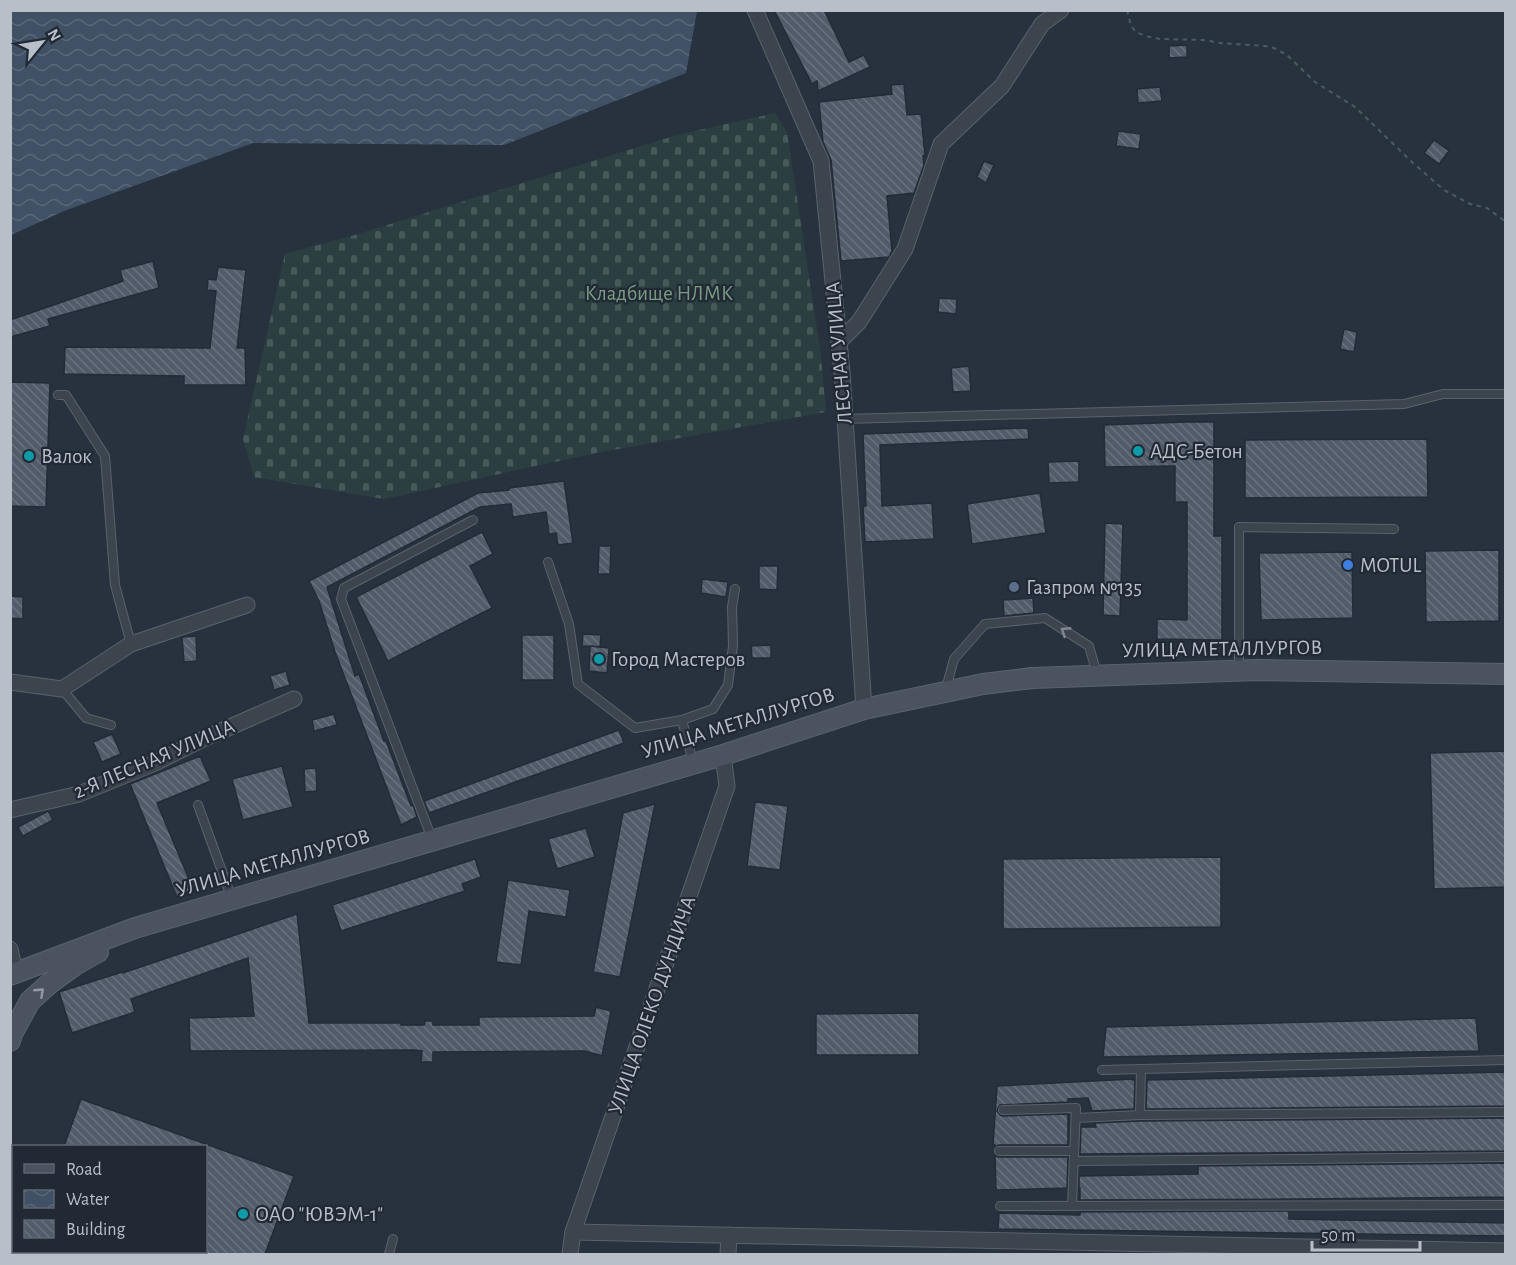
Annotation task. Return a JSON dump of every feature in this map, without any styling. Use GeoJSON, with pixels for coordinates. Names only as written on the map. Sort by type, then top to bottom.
{"type":"FeatureCollection","features":[{"type":"Feature","properties":{"kind":"main road","name":"УЛИЦА МЕТАЛЛУРГОВ"},"geometry":{"type":"LineString","coordinates":[[13,974],[135,928],[723,755],[864,708],[983,684],[1032,678],[1239,671],[1506,674]]}},
{"type":"Feature","properties":{"kind":"main road"},"geometry":{"type":"LineString","coordinates":[[10,1041],[30,1001],[50,982],[135,928]]}},
{"type":"Feature","properties":{"kind":"street","name":"ЛЕСНАЯ УЛИЦА"},"geometry":{"type":"LineString","coordinates":[[755,10],[820,161],[839,342],[864,708]]}},
{"type":"Feature","properties":{"kind":"street"},"geometry":{"type":"LineString","coordinates":[[839,342],[859,322],[904,249],[941,144],[1002,86],[1042,24],[1061,10]]}},
{"type":"Feature","properties":{"kind":"street"},"geometry":{"type":"LineString","coordinates":[[10,682],[62,689],[131,644],[248,605]]}},
{"type":"Feature","properties":{"kind":"street","name":"2-Я ЛЕСНАЯ УЛИЦА"},"geometry":{"type":"LineString","coordinates":[[10,810],[79,794],[154,763],[294,699]]}},
{"type":"Feature","properties":{"kind":"street","name":"УЛИЦА ОЛЕКО ДУНДИЧА"},"geometry":{"type":"LineString","coordinates":[[570,1254],[573,1232],[727,786],[723,755]]}},
{"type":"Feature","properties":{"kind":"street"},"geometry":{"type":"LineString","coordinates":[[10,949],[13,974]]}},
{"type":"Feature","properties":{"kind":"street"},"geometry":{"type":"LineString","coordinates":[[573,1232],[1243,1250],[1506,1251]]}},
{"type":"Feature","properties":{"kind":"street"},"geometry":{"type":"LineString","coordinates":[[728,1254],[729,1235]]}},
{"type":"Feature","properties":{"kind":"lane"},"geometry":{"type":"LineString","coordinates":[[845,419],[1404,404],[1443,394],[1506,393]]}},
{"type":"Feature","properties":{"kind":"lane"},"geometry":{"type":"LineString","coordinates":[[58,395],[66,395],[105,456],[115,585],[131,644]]}},
{"type":"Feature","properties":{"kind":"lane"},"geometry":{"type":"LineString","coordinates":[[432,841],[341,599],[344,588],[473,520]]}},
{"type":"Feature","properties":{"kind":"lane"},"geometry":{"type":"LineString","coordinates":[[1239,671],[1239,527],[1394,529]]}},
{"type":"Feature","properties":{"kind":"lane"},"geometry":{"type":"LineString","coordinates":[[548,562],[569,624],[578,684],[635,728],[682,720],[713,710],[728,686],[733,646],[732,607],[735,589]]}},
{"type":"Feature","properties":{"kind":"lane"},"geometry":{"type":"LineString","coordinates":[[944,692],[954,658],[985,624],[1045,618],[1089,646],[1098,675]]}},
{"type":"Feature","properties":{"kind":"lane"},"geometry":{"type":"LineString","coordinates":[[62,689],[86,718],[111,725]]}},
{"type":"Feature","properties":{"kind":"lane"},"geometry":{"type":"LineString","coordinates":[[682,720],[694,763]]}},
{"type":"Feature","properties":{"kind":"lane"},"geometry":{"type":"LineString","coordinates":[[198,805],[232,899]]}},
{"type":"Feature","properties":{"kind":"lane"},"geometry":{"type":"LineString","coordinates":[[1102,1070],[1506,1060]]}},
{"type":"Feature","properties":{"kind":"lane"},"geometry":{"type":"LineString","coordinates":[[1140,1115],[1141,1069]]}},
{"type":"Feature","properties":{"kind":"lane"},"geometry":{"type":"LineString","coordinates":[[1003,1110],[1076,1108],[1072,1205]]}},
{"type":"Feature","properties":{"kind":"lane"},"geometry":{"type":"LineString","coordinates":[[1076,1118],[1140,1115],[1506,1112]]}},
{"type":"Feature","properties":{"kind":"lane"},"geometry":{"type":"LineString","coordinates":[[999,1151],[1074,1151]]}},
{"type":"Feature","properties":{"kind":"lane"},"geometry":{"type":"LineString","coordinates":[[1074,1161],[1506,1157]]}},
{"type":"Feature","properties":{"kind":"lane"},"geometry":{"type":"LineString","coordinates":[[1000,1206],[1506,1205]]}},
{"type":"Feature","properties":{"kind":"lane"},"geometry":{"type":"LineString","coordinates":[[389,1254],[393,1239]]}},
{"type":"Feature","properties":{"kind":"path"},"geometry":{"type":"LineString","coordinates":[[1126,10],[1131,26],[1144,36],[1265,46],[1281,51],[1315,82],[1355,107],[1444,190],[1470,204],[1487,208],[1506,222]]}},
{"type":"Feature","properties":{"kind":"green space","name":"Кладбище НЛМК"},"geometry":{"type":"Polygon","coordinates":[[[775,113],[787,132],[821,356],[826,412],[596,453],[384,499],[254,477],[243,439],[285,254],[355,235],[677,135],[775,113]]]}},
{"type":"Feature","properties":{"kind":"water"},"geometry":{"type":"Polygon","coordinates":[[[10,11],[697,11],[686,73],[504,145],[253,143],[64,211],[11,235],[10,11]]]}},
{"type":"Feature","properties":{"kind":"building"},"geometry":{"type":"Polygon","coordinates":[[[774,10],[824,10],[849,62],[864,55],[870,67],[818,91],[817,81],[812,84],[774,10]]]}},
{"type":"Feature","properties":{"kind":"building"},"geometry":{"type":"Polygon","coordinates":[[[1187,45],[1187,57],[1169,58],[1169,46],[1187,45]]]}},
{"type":"Feature","properties":{"kind":"building"},"geometry":{"type":"Polygon","coordinates":[[[904,84],[907,115],[921,114],[924,165],[914,193],[887,196],[892,251],[889,257],[841,261],[831,160],[823,142],[819,102],[892,94],[891,85],[904,84]]]}},
{"type":"Feature","properties":{"kind":"building"},"geometry":{"type":"Polygon","coordinates":[[[1160,87],[1162,101],[1138,103],[1137,89],[1160,87]]]}},
{"type":"Feature","properties":{"kind":"building"},"geometry":{"type":"Polygon","coordinates":[[[1118,131],[1141,134],[1139,149],[1116,146],[1118,131]]]}},
{"type":"Feature","properties":{"kind":"building"},"geometry":{"type":"Polygon","coordinates":[[[1434,140],[1449,151],[1439,164],[1424,153],[1434,140]]]}},
{"type":"Feature","properties":{"kind":"building"},"geometry":{"type":"Polygon","coordinates":[[[984,161],[994,165],[986,183],[977,177],[984,161]]]}},
{"type":"Feature","properties":{"kind":"building"},"geometry":{"type":"Polygon","coordinates":[[[153,261],[159,288],[48,319],[50,326],[10,337],[10,320],[123,281],[120,270],[153,261]]]}},
{"type":"Feature","properties":{"kind":"building"},"geometry":{"type":"Polygon","coordinates":[[[218,267],[246,270],[237,348],[245,348],[246,385],[184,385],[184,376],[64,374],[65,347],[210,348],[216,291],[207,290],[208,279],[216,280],[218,267]]]}},
{"type":"Feature","properties":{"kind":"building"},"geometry":{"type":"Polygon","coordinates":[[[939,298],[957,299],[956,314],[938,312],[939,298]]]}},
{"type":"Feature","properties":{"kind":"building"},"geometry":{"type":"Polygon","coordinates":[[[1344,329],[1357,332],[1354,352],[1340,349],[1344,329]]]}},
{"type":"Feature","properties":{"kind":"building"},"geometry":{"type":"Polygon","coordinates":[[[969,366],[971,391],[953,392],[951,368],[969,366]]]}},
{"type":"Feature","properties":{"kind":"building","name":"Валок"},"geometry":{"type":"Polygon","coordinates":[[[10,382],[50,383],[46,507],[10,506],[10,382]]]}},
{"type":"Feature","properties":{"kind":"building"},"geometry":{"type":"Polygon","coordinates":[[[1214,422],[1214,536],[1222,536],[1222,640],[1157,639],[1157,619],[1187,620],[1187,502],[1175,502],[1175,466],[1105,467],[1104,425],[1214,422]]]}},
{"type":"Feature","properties":{"kind":"building"},"geometry":{"type":"Polygon","coordinates":[[[1028,428],[1029,439],[880,445],[882,506],[932,503],[934,539],[865,542],[863,434],[1028,428]]]}},
{"type":"Feature","properties":{"kind":"building"},"geometry":{"type":"Polygon","coordinates":[[[1427,439],[1428,497],[1245,498],[1245,440],[1427,439]]]}},
{"type":"Feature","properties":{"kind":"building"},"geometry":{"type":"Polygon","coordinates":[[[1079,461],[1079,482],[1049,483],[1048,462],[1079,461]]]}},
{"type":"Feature","properties":{"kind":"building"},"geometry":{"type":"Polygon","coordinates":[[[564,481],[573,543],[558,545],[556,533],[549,534],[546,512],[513,517],[511,504],[480,507],[327,587],[355,676],[359,674],[384,741],[386,741],[417,817],[401,825],[335,652],[319,601],[309,581],[478,493],[564,481]]]}},
{"type":"Feature","properties":{"kind":"building"},"geometry":{"type":"Polygon","coordinates":[[[1040,493],[1046,533],[972,544],[967,504],[1040,493]]]}},
{"type":"Feature","properties":{"kind":"building"},"geometry":{"type":"Polygon","coordinates":[[[1105,523],[1123,524],[1120,616],[1103,615],[1105,523]]]}},
{"type":"Feature","properties":{"kind":"building"},"geometry":{"type":"Polygon","coordinates":[[[482,532],[493,554],[470,566],[492,608],[388,661],[356,597],[482,532]]]}},
{"type":"Feature","properties":{"kind":"building"},"geometry":{"type":"Polygon","coordinates":[[[599,546],[611,546],[610,574],[598,574],[599,546]]]}},
{"type":"Feature","properties":{"kind":"building"},"geometry":{"type":"Polygon","coordinates":[[[1499,550],[1499,621],[1426,622],[1425,551],[1499,550]]]}},
{"type":"Feature","properties":{"kind":"building"},"geometry":{"type":"Polygon","coordinates":[[[1352,552],[1353,618],[1261,620],[1259,553],[1352,552]]]}},
{"type":"Feature","properties":{"kind":"building"},"geometry":{"type":"Polygon","coordinates":[[[759,566],[778,566],[777,590],[759,589],[759,566]]]}},
{"type":"Feature","properties":{"kind":"building"},"geometry":{"type":"Polygon","coordinates":[[[702,579],[728,582],[726,597],[701,593],[702,579]]]}},
{"type":"Feature","properties":{"kind":"building"},"geometry":{"type":"Polygon","coordinates":[[[10,596],[23,597],[23,619],[10,618],[10,596]]]}},
{"type":"Feature","properties":{"kind":"building"},"geometry":{"type":"Polygon","coordinates":[[[1033,598],[1034,613],[1004,616],[1003,600],[1033,598]]]}},
{"type":"Feature","properties":{"kind":"building"},"geometry":{"type":"Polygon","coordinates":[[[583,634],[601,635],[600,647],[582,646],[583,634]]]}},
{"type":"Feature","properties":{"kind":"building"},"geometry":{"type":"Polygon","coordinates":[[[522,635],[554,635],[554,680],[522,680],[522,635]]]}},
{"type":"Feature","properties":{"kind":"building"},"geometry":{"type":"Polygon","coordinates":[[[196,636],[197,661],[184,662],[182,637],[196,636]]]}},
{"type":"Feature","properties":{"kind":"building"},"geometry":{"type":"Polygon","coordinates":[[[771,645],[771,658],[752,658],[751,646],[771,645]]]}},
{"type":"Feature","properties":{"kind":"building","name":"Город Мастеров"},"geometry":{"type":"Polygon","coordinates":[[[590,646],[609,648],[607,673],[589,671],[590,646]]]}},
{"type":"Feature","properties":{"kind":"building"},"geometry":{"type":"Polygon","coordinates":[[[286,671],[290,685],[274,690],[270,676],[286,671]]]}},
{"type":"Feature","properties":{"kind":"building"},"geometry":{"type":"Polygon","coordinates":[[[334,714],[337,725],[314,731],[312,720],[334,714]]]}},
{"type":"Feature","properties":{"kind":"building"},"geometry":{"type":"Polygon","coordinates":[[[619,730],[624,743],[429,813],[424,801],[619,730]]]}},
{"type":"Feature","properties":{"kind":"building"},"geometry":{"type":"Polygon","coordinates":[[[112,734],[121,754],[102,762],[93,742],[112,734]]]}},
{"type":"Feature","properties":{"kind":"building"},"geometry":{"type":"Polygon","coordinates":[[[1506,751],[1506,887],[1434,889],[1430,753],[1506,751]]]}},
{"type":"Feature","properties":{"kind":"building"},"geometry":{"type":"Polygon","coordinates":[[[200,756],[211,781],[157,803],[194,891],[177,897],[130,784],[200,756]]]}},
{"type":"Feature","properties":{"kind":"building"},"geometry":{"type":"Polygon","coordinates":[[[282,766],[293,807],[243,820],[232,779],[282,766]]]}},
{"type":"Feature","properties":{"kind":"building"},"geometry":{"type":"Polygon","coordinates":[[[316,768],[317,791],[305,792],[304,769],[316,768]]]}},
{"type":"Feature","properties":{"kind":"building"},"geometry":{"type":"Polygon","coordinates":[[[755,802],[788,806],[780,870],[747,866],[755,802]]]}},
{"type":"Feature","properties":{"kind":"building"},"geometry":{"type":"Polygon","coordinates":[[[655,804],[620,977],[593,972],[623,813],[655,804]]]}},
{"type":"Feature","properties":{"kind":"building"},"geometry":{"type":"Polygon","coordinates":[[[48,811],[53,820],[23,836],[18,827],[48,811]]]}},
{"type":"Feature","properties":{"kind":"building"},"geometry":{"type":"Polygon","coordinates":[[[586,828],[595,857],[557,869],[548,839],[586,828]]]}},
{"type":"Feature","properties":{"kind":"building"},"geometry":{"type":"Polygon","coordinates":[[[1221,857],[1221,927],[1003,929],[1003,859],[1221,857]]]}},
{"type":"Feature","properties":{"kind":"building"},"geometry":{"type":"Polygon","coordinates":[[[475,859],[481,877],[462,884],[465,891],[341,931],[332,905],[475,859]]]}},
{"type":"Feature","properties":{"kind":"building"},"geometry":{"type":"Polygon","coordinates":[[[508,880],[570,890],[566,917],[529,911],[521,965],[496,962],[508,880]]]}},
{"type":"Feature","properties":{"kind":"building"},"geometry":{"type":"Polygon","coordinates":[[[297,914],[309,1023],[424,1025],[425,1021],[433,1021],[433,1025],[479,1025],[479,1017],[594,1016],[596,1007],[611,1011],[602,1056],[585,1051],[433,1052],[433,1062],[421,1062],[422,1051],[414,1050],[190,1051],[189,1018],[254,1016],[248,958],[131,999],[135,1012],[72,1033],[59,992],[123,973],[297,914]]]}},
{"type":"Feature","properties":{"kind":"building"},"geometry":{"type":"Polygon","coordinates":[[[919,1013],[919,1055],[816,1055],[816,1014],[919,1013]]]}},
{"type":"Feature","properties":{"kind":"building"},"geometry":{"type":"Polygon","coordinates":[[[1476,1018],[1479,1051],[1103,1057],[1106,1027],[1476,1018]]]}},
{"type":"Feature","properties":{"kind":"building"},"geometry":{"type":"Polygon","coordinates":[[[1506,1072],[1506,1106],[1146,1109],[1147,1080],[1506,1072]]]}},
{"type":"Feature","properties":{"kind":"building"},"geometry":{"type":"Polygon","coordinates":[[[1135,1080],[1134,1109],[1092,1111],[1088,1098],[1068,1099],[1068,1102],[1000,1105],[997,1111],[1003,1116],[1068,1114],[1068,1145],[999,1145],[995,1147],[993,1145],[997,1086],[1135,1080]]]}},
{"type":"Feature","properties":{"kind":"building","name":"ОАО \"ЮВЭМ-1\""},"geometry":{"type":"Polygon","coordinates":[[[81,1099],[294,1176],[265,1254],[206,1254],[207,1145],[64,1145],[81,1099]]]}},
{"type":"Feature","properties":{"kind":"building"},"geometry":{"type":"Polygon","coordinates":[[[1506,1118],[1506,1151],[1080,1154],[1081,1127],[1096,1127],[1095,1123],[1506,1118]]]}},
{"type":"Feature","properties":{"kind":"building"},"geometry":{"type":"Polygon","coordinates":[[[995,1156],[1068,1157],[1067,1188],[996,1190],[995,1156]]]}},
{"type":"Feature","properties":{"kind":"building"},"geometry":{"type":"Polygon","coordinates":[[[1506,1163],[1506,1197],[1080,1200],[1079,1188],[1079,1176],[1198,1174],[1198,1166],[1506,1163]]]}},
{"type":"Feature","properties":{"kind":"building"},"geometry":{"type":"Polygon","coordinates":[[[1289,1211],[1289,1219],[1506,1223],[1506,1236],[998,1229],[999,1213],[1080,1215],[1080,1212],[1289,1211]]]}},
{"type":"Feature","properties":{"kind":"place","name":"АДС-Бетон"},"geometry":{"type":"Point","coordinates":[1138,451]}},
{"type":"Feature","properties":{"kind":"place","name":"Валок"},"geometry":{"type":"Point","coordinates":[29,456]}},
{"type":"Feature","properties":{"kind":"place","name":"MOTUL"},"geometry":{"type":"Point","coordinates":[1348,565]}},
{"type":"Feature","properties":{"kind":"place","name":"Газпром №135"},"geometry":{"type":"Point","coordinates":[1014,587]}},
{"type":"Feature","properties":{"kind":"place","name":"Город Мастеров"},"geometry":{"type":"Point","coordinates":[599,659]}},
{"type":"Feature","properties":{"kind":"place","name":"ОАО \"ЮВЭМ-1\""},"geometry":{"type":"Point","coordinates":[243,1214]}}]}
